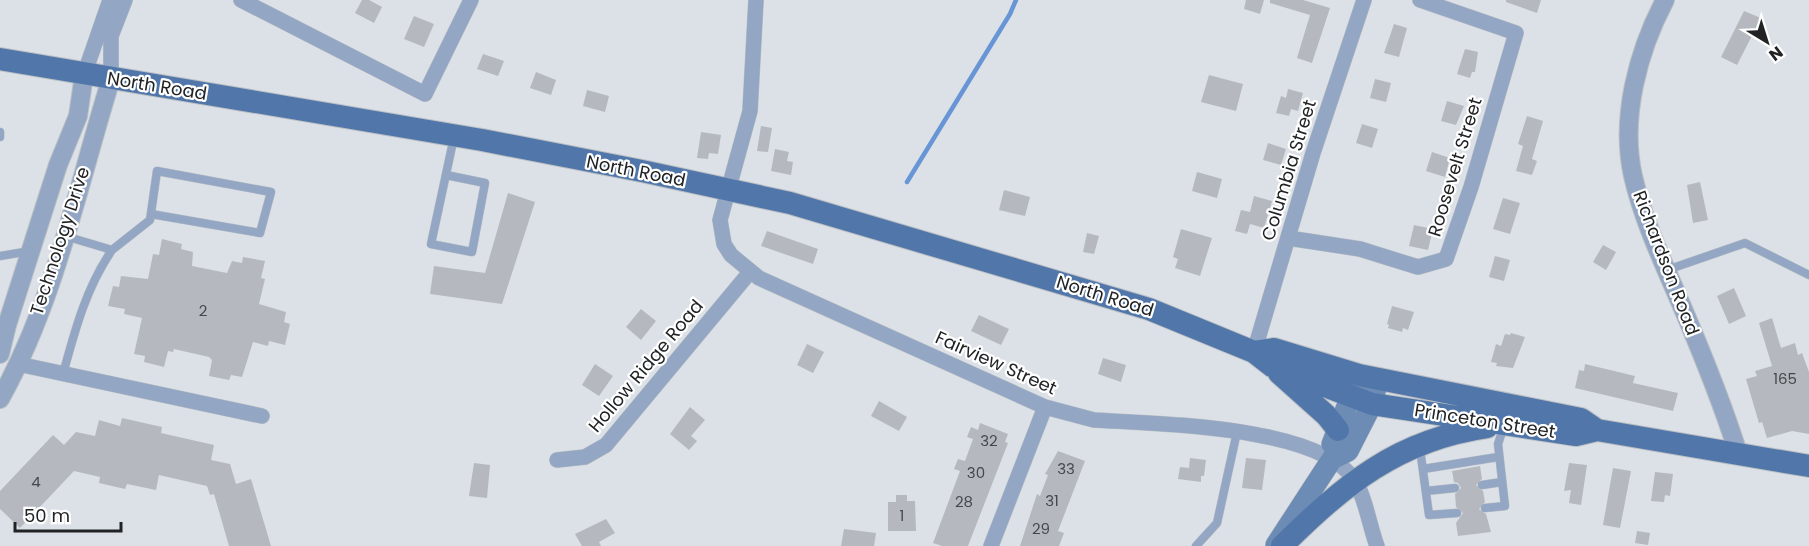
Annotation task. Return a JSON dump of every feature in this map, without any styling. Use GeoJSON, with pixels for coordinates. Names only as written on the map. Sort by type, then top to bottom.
{"type":"FeatureCollection","features":[{"type":"Feature","properties":{"kind":"main road","name":"North Road"},"geometry":{"type":"LineString","coordinates":[[0,59],[454,136],[642,171],[790,203],[1149,309],[1263,359],[1274,349],[1365,388]]}},
{"type":"Feature","properties":{"kind":"main road"},"geometry":{"type":"LineString","coordinates":[[1263,359],[1326,415],[1338,430]]}},
{"type":"Feature","properties":{"kind":"main road"},"geometry":{"type":"LineString","coordinates":[[1332,459],[1332,443],[1338,430],[1365,388]]}},
{"type":"Feature","properties":{"kind":"main road"},"geometry":{"type":"LineString","coordinates":[[1276,546],[1332,459],[1348,451],[1365,388]]}},
{"type":"Feature","properties":{"kind":"main road","name":"Princeton Street"},"geometry":{"type":"LineString","coordinates":[[1365,388],[1504,424],[1576,435],[1597,429]]}},
{"type":"Feature","properties":{"kind":"main road","name":"Princeton Street"},"geometry":{"type":"LineString","coordinates":[[1365,388],[1581,419],[1597,429],[1809,466]]}},
{"type":"Feature","properties":{"kind":"main road"},"geometry":{"type":"LineString","coordinates":[[1282,546],[1326,504],[1372,467],[1433,439],[1504,424]]}},
{"type":"Feature","properties":{"kind":"street"},"geometry":{"type":"LineString","coordinates":[[84,75],[110,0]]}},
{"type":"Feature","properties":{"kind":"street"},"geometry":{"type":"LineString","coordinates":[[111,79],[111,36],[125,0]]}},
{"type":"Feature","properties":{"kind":"street"},"geometry":{"type":"LineString","coordinates":[[241,0],[425,94],[471,0]]}},
{"type":"Feature","properties":{"kind":"street","name":"Fairview Street"},"geometry":{"type":"LineString","coordinates":[[756,0],[754,74],[750,111],[720,220],[721,233],[731,255],[750,272],[1045,406],[1094,420],[1258,434],[1312,448],[1332,459],[1355,480]]}},
{"type":"Feature","properties":{"kind":"street","name":"Columbia Street"},"geometry":{"type":"LineString","coordinates":[[1263,359],[1288,238],[1364,0]]}},
{"type":"Feature","properties":{"kind":"street","name":"Roosevelt Street"},"geometry":{"type":"LineString","coordinates":[[1288,238],[1360,249],[1418,267],[1446,259],[1471,187],[1516,33],[1420,0]]}},
{"type":"Feature","properties":{"kind":"street","name":"Richardson Road"},"geometry":{"type":"LineString","coordinates":[[1665,0],[1638,67],[1629,120],[1632,174],[1649,228],[1738,453]]}},
{"type":"Feature","properties":{"kind":"street","name":"Technology Drive"},"geometry":{"type":"LineString","coordinates":[[0,354],[7,325],[58,165],[78,116],[84,75]]}},
{"type":"Feature","properties":{"kind":"street","name":"Technology Drive"},"geometry":{"type":"LineString","coordinates":[[0,399],[18,364],[52,274],[111,79]]}},
{"type":"Feature","properties":{"kind":"street","name":"Hollow Ridge Road"},"geometry":{"type":"LineString","coordinates":[[557,460],[585,457],[606,446],[750,272]]}},
{"type":"Feature","properties":{"kind":"street"},"geometry":{"type":"LineString","coordinates":[[18,364],[262,416]]}},
{"type":"Feature","properties":{"kind":"street"},"geometry":{"type":"LineString","coordinates":[[991,546],[1045,406]]}},
{"type":"Feature","properties":{"kind":"street"},"geometry":{"type":"LineString","coordinates":[[1355,480],[1377,546]]}},
{"type":"Feature","properties":{"kind":"lane"},"geometry":{"type":"LineString","coordinates":[[0,132],[0,137]]}},
{"type":"Feature","properties":{"kind":"lane"},"geometry":{"type":"LineString","coordinates":[[446,175],[485,183],[472,252],[431,244],[454,136]]}},
{"type":"Feature","properties":{"kind":"lane"},"geometry":{"type":"LineString","coordinates":[[63,374],[81,309],[98,271],[112,250],[150,220],[158,171],[271,192],[260,233],[151,214]]}},
{"type":"Feature","properties":{"kind":"lane"},"geometry":{"type":"LineString","coordinates":[[64,235],[112,250]]}},
{"type":"Feature","properties":{"kind":"lane"},"geometry":{"type":"LineString","coordinates":[[1667,270],[1745,243],[1809,275]]}},
{"type":"Feature","properties":{"kind":"lane"},"geometry":{"type":"LineString","coordinates":[[0,256],[32,251]]}},
{"type":"Feature","properties":{"kind":"lane"},"geometry":{"type":"LineString","coordinates":[[1485,508],[1505,506],[1498,457],[1498,444],[1504,424]]}},
{"type":"Feature","properties":{"kind":"lane"},"geometry":{"type":"LineString","coordinates":[[1196,546],[1216,524],[1237,432]]}},
{"type":"Feature","properties":{"kind":"lane"},"geometry":{"type":"LineString","coordinates":[[1420,446],[1429,515],[1457,513]]}},
{"type":"Feature","properties":{"kind":"lane"},"geometry":{"type":"LineString","coordinates":[[1423,469],[1498,457]]}},
{"type":"Feature","properties":{"kind":"lane"},"geometry":{"type":"LineString","coordinates":[[1482,485],[1502,482]]}},
{"type":"Feature","properties":{"kind":"lane"},"geometry":{"type":"LineString","coordinates":[[1426,491],[1455,488]]}},
{"type":"Feature","properties":{"kind":"building"},"geometry":{"type":"Polygon","coordinates":[[[362,0],[369,0],[382,7],[374,23],[355,13],[362,0]]]}},
{"type":"Feature","properties":{"kind":"building"},"geometry":{"type":"Polygon","coordinates":[[[1246,0],[1264,0],[1260,14],[1244,9],[1246,0]]]}},
{"type":"Feature","properties":{"kind":"building"},"geometry":{"type":"Polygon","coordinates":[[[1270,0],[1303,0],[1330,8],[1312,63],[1297,58],[1310,15],[1270,3],[1270,0]]]}},
{"type":"Feature","properties":{"kind":"building"},"geometry":{"type":"Polygon","coordinates":[[[1506,0],[1541,0],[1537,13],[1506,2],[1506,0]]]}},
{"type":"Feature","properties":{"kind":"building"},"geometry":{"type":"Polygon","coordinates":[[[1744,11],[1761,18],[1737,65],[1721,57],[1744,11]]]}},
{"type":"Feature","properties":{"kind":"building"},"geometry":{"type":"Polygon","coordinates":[[[414,16],[434,24],[424,47],[404,39],[414,16]]]}},
{"type":"Feature","properties":{"kind":"building"},"geometry":{"type":"Polygon","coordinates":[[[1394,24],[1407,28],[1399,57],[1384,53],[1394,24]]]}},
{"type":"Feature","properties":{"kind":"building"},"geometry":{"type":"Polygon","coordinates":[[[1465,49],[1478,52],[1475,72],[1472,72],[1470,78],[1457,74],[1465,49]]]}},
{"type":"Feature","properties":{"kind":"building"},"geometry":{"type":"Polygon","coordinates":[[[483,54],[504,61],[498,76],[477,69],[483,54]]]}},
{"type":"Feature","properties":{"kind":"building"},"geometry":{"type":"Polygon","coordinates":[[[536,72],[556,80],[551,95],[530,88],[536,72]]]}},
{"type":"Feature","properties":{"kind":"building"},"geometry":{"type":"Polygon","coordinates":[[[1209,75],[1243,84],[1236,111],[1201,102],[1209,75]]]}},
{"type":"Feature","properties":{"kind":"building"},"geometry":{"type":"Polygon","coordinates":[[[1375,79],[1391,83],[1386,102],[1370,98],[1375,79]]]}},
{"type":"Feature","properties":{"kind":"building"},"geometry":{"type":"Polygon","coordinates":[[[1288,89],[1303,93],[1298,111],[1291,109],[1289,116],[1276,113],[1281,96],[1286,98],[1288,89]]]}},
{"type":"Feature","properties":{"kind":"building"},"geometry":{"type":"Polygon","coordinates":[[[587,90],[609,96],[605,112],[583,106],[587,90]]]}},
{"type":"Feature","properties":{"kind":"building"},"geometry":{"type":"Polygon","coordinates":[[[1447,101],[1464,106],[1456,125],[1441,121],[1447,101]]]}},
{"type":"Feature","properties":{"kind":"building"},"geometry":{"type":"Polygon","coordinates":[[[1527,116],[1543,121],[1532,159],[1537,161],[1532,175],[1516,171],[1523,146],[1518,144],[1527,116]]]}},
{"type":"Feature","properties":{"kind":"building"},"geometry":{"type":"Polygon","coordinates":[[[1362,124],[1378,129],[1372,148],[1356,143],[1362,124]]]}},
{"type":"Feature","properties":{"kind":"building"},"geometry":{"type":"Polygon","coordinates":[[[761,126],[772,128],[768,152],[757,151],[761,126]]]}},
{"type":"Feature","properties":{"kind":"building"},"geometry":{"type":"Polygon","coordinates":[[[701,132],[721,135],[718,154],[709,153],[708,159],[697,158],[701,132]]]}},
{"type":"Feature","properties":{"kind":"building"},"geometry":{"type":"Polygon","coordinates":[[[1268,143],[1286,149],[1281,165],[1263,160],[1268,143]]]}},
{"type":"Feature","properties":{"kind":"building"},"geometry":{"type":"Polygon","coordinates":[[[775,149],[789,152],[787,161],[793,162],[791,175],[771,171],[775,149]]]}},
{"type":"Feature","properties":{"kind":"building"},"geometry":{"type":"Polygon","coordinates":[[[1432,152],[1450,158],[1445,177],[1426,171],[1432,152]]]}},
{"type":"Feature","properties":{"kind":"building"},"geometry":{"type":"Polygon","coordinates":[[[1197,172],[1222,179],[1217,198],[1192,191],[1197,172]]]}},
{"type":"Feature","properties":{"kind":"building"},"geometry":{"type":"Polygon","coordinates":[[[1700,182],[1708,220],[1693,223],[1687,185],[1700,182]]]}},
{"type":"Feature","properties":{"kind":"building"},"geometry":{"type":"Polygon","coordinates":[[[1004,190],[1030,197],[1025,216],[999,210],[1004,190]]]}},
{"type":"Feature","properties":{"kind":"building"},"geometry":{"type":"Polygon","coordinates":[[[508,193],[535,202],[502,304],[430,294],[434,266],[485,273],[508,193]]]}},
{"type":"Feature","properties":{"kind":"building"},"geometry":{"type":"Polygon","coordinates":[[[1254,196],[1272,201],[1264,228],[1250,224],[1247,234],[1235,231],[1241,210],[1250,212],[1254,196]]]}},
{"type":"Feature","properties":{"kind":"building"},"geometry":{"type":"Polygon","coordinates":[[[1503,198],[1520,203],[1510,234],[1493,229],[1503,198]]]}},
{"type":"Feature","properties":{"kind":"building"},"geometry":{"type":"Polygon","coordinates":[[[1414,225],[1433,229],[1428,250],[1409,246],[1414,225]]]}},
{"type":"Feature","properties":{"kind":"building"},"geometry":{"type":"Polygon","coordinates":[[[1181,229],[1212,238],[1200,276],[1175,268],[1178,259],[1173,257],[1181,229]]]}},
{"type":"Feature","properties":{"kind":"building"},"geometry":{"type":"Polygon","coordinates":[[[767,231],[818,249],[813,264],[761,246],[767,231]]]}},
{"type":"Feature","properties":{"kind":"building"},"geometry":{"type":"Polygon","coordinates":[[[1087,233],[1099,236],[1094,254],[1083,252],[1087,233]]]}},
{"type":"Feature","properties":{"kind":"building"},"geometry":{"type":"Polygon","coordinates":[[[162,239],[182,244],[181,249],[193,252],[192,266],[227,273],[232,261],[242,263],[243,257],[265,261],[261,278],[265,279],[259,304],[286,312],[284,322],[290,324],[285,345],[269,341],[268,346],[253,342],[242,377],[231,375],[229,380],[209,376],[212,360],[209,357],[174,349],[173,352],[168,351],[164,367],[144,362],[145,356],[134,354],[142,318],[124,314],[125,309],[108,306],[113,286],[119,287],[121,276],[148,279],[153,254],[159,255],[162,239]]]}},
{"type":"Feature","properties":{"kind":"building"},"geometry":{"type":"Polygon","coordinates":[[[1603,245],[1616,252],[1606,270],[1593,262],[1603,245]]]}},
{"type":"Feature","properties":{"kind":"building"},"geometry":{"type":"Polygon","coordinates":[[[1495,256],[1510,260],[1504,281],[1489,277],[1495,256]]]}},
{"type":"Feature","properties":{"kind":"building"},"geometry":{"type":"Polygon","coordinates":[[[1734,288],[1746,316],[1729,324],[1717,296],[1734,288]]]}},
{"type":"Feature","properties":{"kind":"building"},"geometry":{"type":"Polygon","coordinates":[[[1392,306],[1414,312],[1408,330],[1403,328],[1402,332],[1388,328],[1392,306]]]}},
{"type":"Feature","properties":{"kind":"building"},"geometry":{"type":"Polygon","coordinates":[[[641,309],[656,321],[641,340],[626,327],[641,309]]]}},
{"type":"Feature","properties":{"kind":"building"},"geometry":{"type":"Polygon","coordinates":[[[979,315],[1009,329],[1001,345],[971,331],[979,315]]]}},
{"type":"Feature","properties":{"kind":"building"},"geometry":{"type":"Polygon","coordinates":[[[1772,318],[1781,348],[1795,343],[1798,355],[1802,353],[1809,372],[1809,434],[1792,431],[1767,438],[1762,422],[1759,423],[1746,379],[1757,376],[1755,371],[1772,366],[1759,323],[1772,318]]]}},
{"type":"Feature","properties":{"kind":"building"},"geometry":{"type":"Polygon","coordinates":[[[1511,333],[1525,337],[1513,368],[1496,366],[1497,363],[1491,362],[1496,344],[1501,346],[1505,334],[1510,335],[1511,333]]]}},
{"type":"Feature","properties":{"kind":"building"},"geometry":{"type":"Polygon","coordinates":[[[807,344],[824,352],[813,373],[797,365],[807,344]]]}},
{"type":"Feature","properties":{"kind":"building"},"geometry":{"type":"Polygon","coordinates":[[[1103,358],[1126,365],[1121,382],[1098,374],[1103,358]]]}},
{"type":"Feature","properties":{"kind":"building"},"geometry":{"type":"Polygon","coordinates":[[[595,364],[613,376],[599,396],[582,385],[595,364]]]}},
{"type":"Feature","properties":{"kind":"building"},"geometry":{"type":"Polygon","coordinates":[[[1585,364],[1635,376],[1633,383],[1678,393],[1673,411],[1575,388],[1579,370],[1584,371],[1585,364]]]}},
{"type":"Feature","properties":{"kind":"building"},"geometry":{"type":"Polygon","coordinates":[[[879,401],[907,417],[899,431],[871,416],[879,401]]]}},
{"type":"Feature","properties":{"kind":"building"},"geometry":{"type":"Polygon","coordinates":[[[690,407],[705,420],[691,436],[697,441],[689,450],[670,434],[690,407]]]}},
{"type":"Feature","properties":{"kind":"building"},"geometry":{"type":"Polygon","coordinates":[[[122,418],[162,427],[161,433],[214,445],[211,460],[230,464],[236,484],[251,479],[271,546],[229,546],[214,494],[210,495],[207,486],[159,475],[156,490],[127,484],[125,489],[99,483],[100,477],[74,471],[20,528],[0,509],[0,491],[53,435],[64,445],[76,432],[95,436],[99,420],[120,426],[122,418]]]}},
{"type":"Feature","properties":{"kind":"building"},"geometry":{"type":"Polygon","coordinates":[[[980,423],[1008,434],[1005,442],[1008,443],[968,546],[942,546],[933,543],[960,471],[954,469],[958,459],[965,461],[973,439],[967,437],[971,427],[978,430],[980,423]]]}},
{"type":"Feature","properties":{"kind":"building"},"geometry":{"type":"Polygon","coordinates":[[[1058,451],[1085,461],[1058,531],[1064,533],[1059,546],[1020,546],[1037,494],[1040,496],[1048,475],[1045,474],[1058,451]]]}},
{"type":"Feature","properties":{"kind":"building"},"geometry":{"type":"Polygon","coordinates":[[[1190,458],[1206,460],[1201,482],[1178,479],[1180,467],[1189,468],[1190,458]]]}},
{"type":"Feature","properties":{"kind":"building"},"geometry":{"type":"Polygon","coordinates":[[[1246,458],[1266,460],[1262,490],[1242,488],[1246,458]]]}},
{"type":"Feature","properties":{"kind":"building"},"geometry":{"type":"Polygon","coordinates":[[[474,463],[490,465],[487,498],[469,496],[474,463]]]}},
{"type":"Feature","properties":{"kind":"building"},"geometry":{"type":"Polygon","coordinates":[[[1569,463],[1587,465],[1581,505],[1569,503],[1571,490],[1564,491],[1569,463]]]}},
{"type":"Feature","properties":{"kind":"building"},"geometry":{"type":"Polygon","coordinates":[[[1480,466],[1482,479],[1476,485],[1483,491],[1485,502],[1479,509],[1486,514],[1491,532],[1458,536],[1456,523],[1463,513],[1456,507],[1455,494],[1461,488],[1458,483],[1454,482],[1452,471],[1480,466]]]}},
{"type":"Feature","properties":{"kind":"building"},"geometry":{"type":"Polygon","coordinates":[[[1613,468],[1631,471],[1620,528],[1603,525],[1613,468]]]}},
{"type":"Feature","properties":{"kind":"building"},"geometry":{"type":"Polygon","coordinates":[[[1655,472],[1673,474],[1670,496],[1665,495],[1664,502],[1651,501],[1655,472]]]}},
{"type":"Feature","properties":{"kind":"building"},"geometry":{"type":"Polygon","coordinates":[[[896,495],[907,495],[907,501],[915,501],[916,531],[888,531],[888,502],[896,502],[896,495]]]}},
{"type":"Feature","properties":{"kind":"building"},"geometry":{"type":"Polygon","coordinates":[[[606,519],[615,533],[599,542],[601,546],[582,546],[575,534],[606,519]]]}},
{"type":"Feature","properties":{"kind":"building"},"geometry":{"type":"Polygon","coordinates":[[[844,529],[876,533],[874,546],[841,546],[844,529]]]}},
{"type":"Feature","properties":{"kind":"building"},"geometry":{"type":"Polygon","coordinates":[[[1637,531],[1650,533],[1648,545],[1635,543],[1637,531]]]}},
{"type":"Feature","properties":{"kind":"waterway"},"geometry":{"type":"LineString","coordinates":[[907,182],[1010,14],[1016,0]]}}]}
